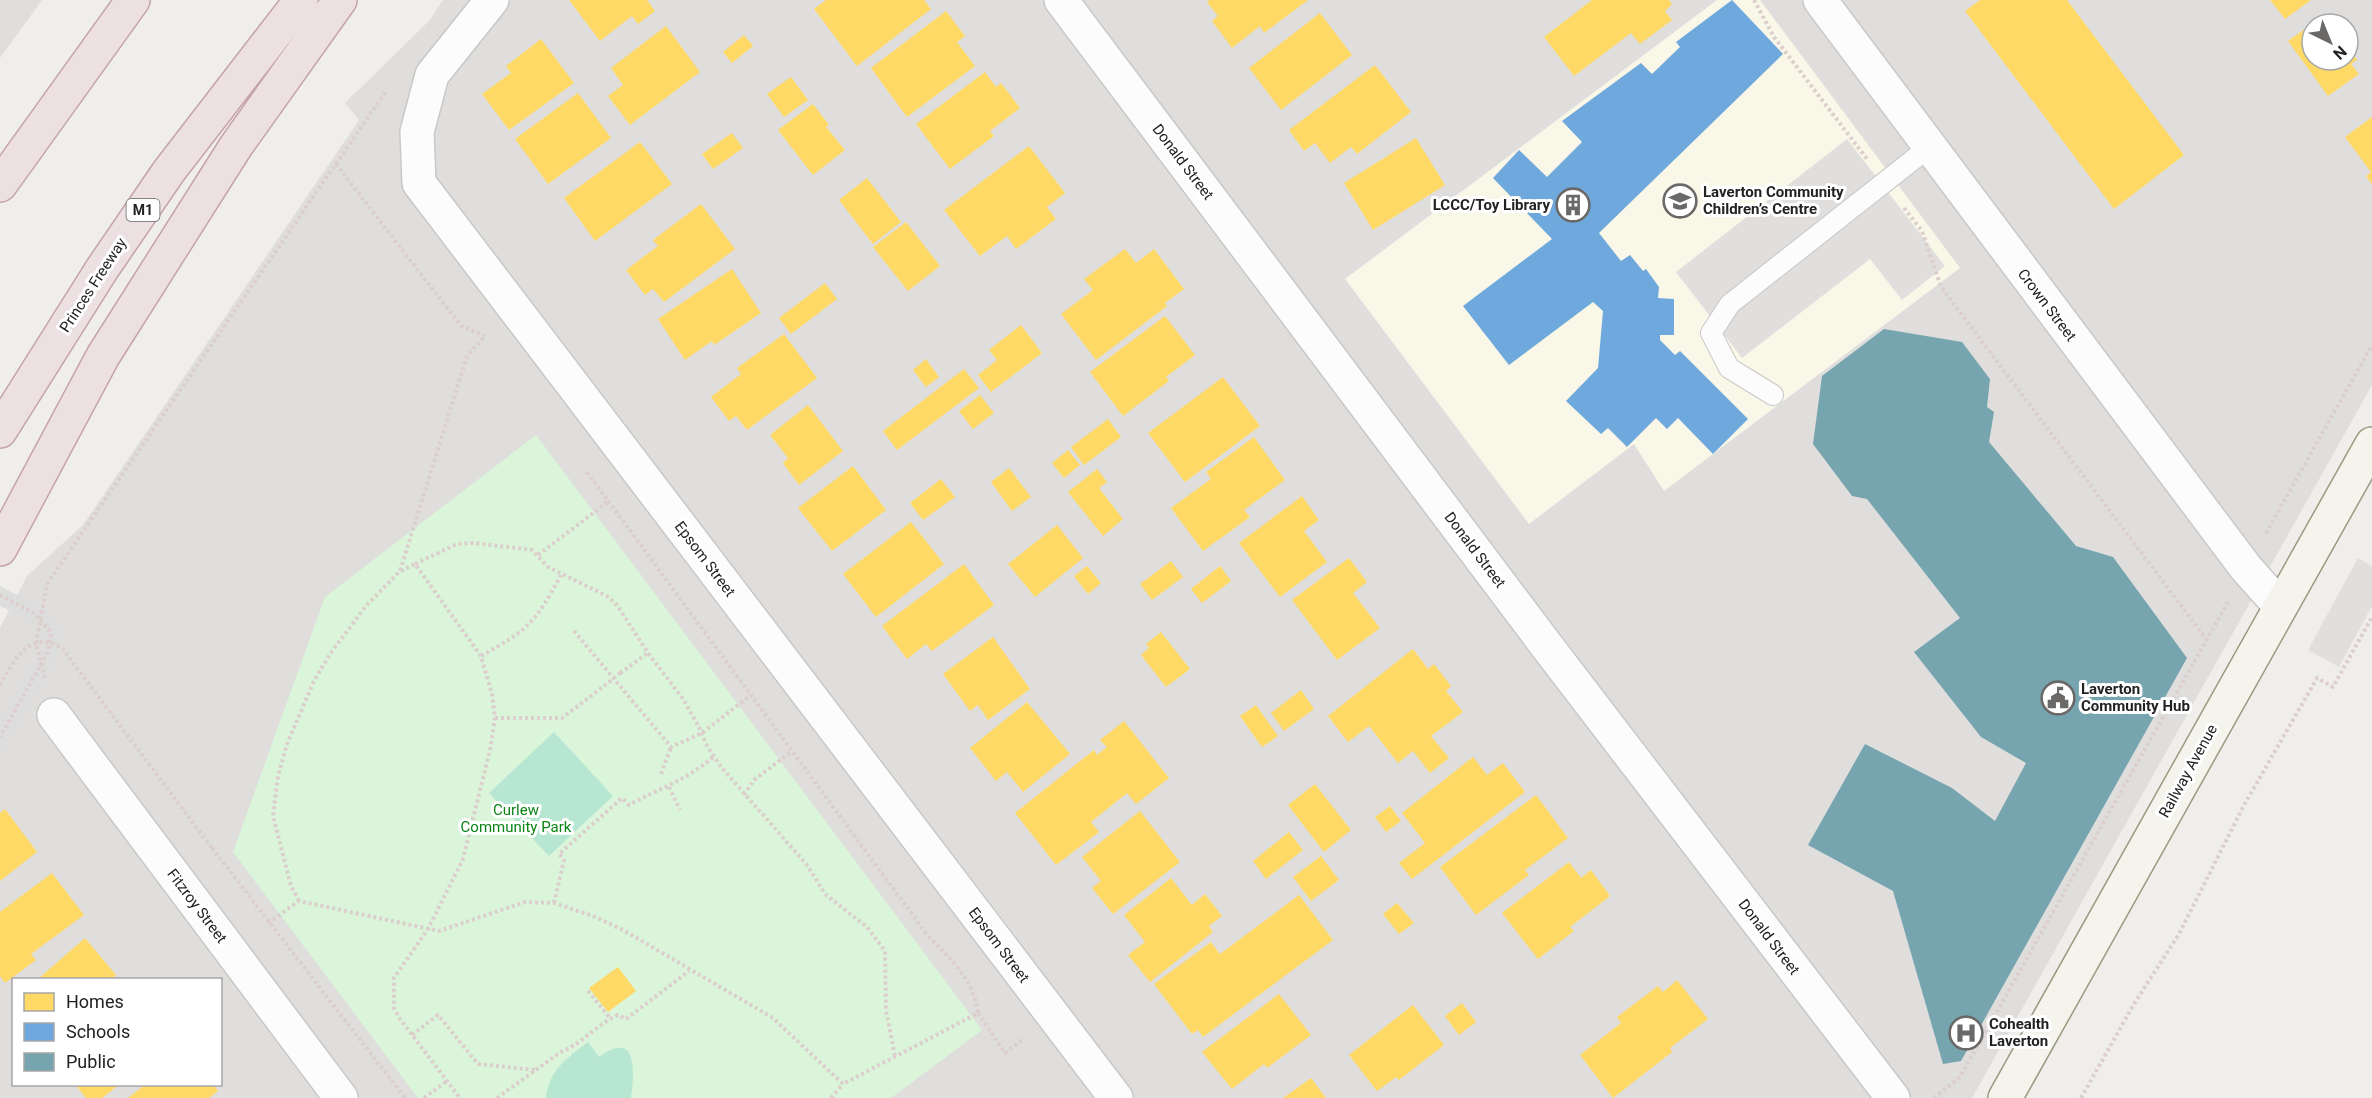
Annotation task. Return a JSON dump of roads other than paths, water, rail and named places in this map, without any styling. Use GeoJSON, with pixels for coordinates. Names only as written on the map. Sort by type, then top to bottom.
{"type":"FeatureCollection","features":[{"type":"Feature","properties":{"kind":"highway"},"geometry":{"type":"LineString","coordinates":[[0,185],[133,0]]}},
{"type":"Feature","properties":{"kind":"highway","name":"Princes Freeway"},"geometry":{"type":"LineString","coordinates":[[0,431],[102,269],[169,171],[301,0]]}},
{"type":"Feature","properties":{"kind":"highway"},"geometry":{"type":"LineString","coordinates":[[0,549],[103,356],[236,146],[340,0]]}},
{"type":"Feature","properties":{"kind":"street","name":"Epsom Street"},"geometry":{"type":"LineString","coordinates":[[492,0],[432,75],[417,132],[419,183],[1116,1098]]}},
{"type":"Feature","properties":{"kind":"street","name":"Donald Street"},"geometry":{"type":"LineString","coordinates":[[1061,0],[1546,645],[1893,1098]]}},
{"type":"Feature","properties":{"kind":"street","name":"Crown Street"},"geometry":{"type":"LineString","coordinates":[[1820,0],[2246,568],[2280,606]]}},
{"type":"Feature","properties":{"kind":"street","name":"Railway Avenue"},"geometry":{"type":"LineString","coordinates":[[2005,1098],[2372,444]]}},
{"type":"Feature","properties":{"kind":"street","name":"Fitzroy Street"},"geometry":{"type":"LineString","coordinates":[[54,715],[341,1098]]}},
{"type":"Feature","properties":{"kind":"lane"},"geometry":{"type":"LineString","coordinates":[[1773,395],[1729,368],[1711,333],[1730,304],[1929,148]]}},
{"type":"Feature","properties":{"kind":"place","name":"Laverton Community Children’s Centre"},"geometry":{"type":"Point","coordinates":[1680,201]}},
{"type":"Feature","properties":{"kind":"place","name":"LCCC/Toy Library"},"geometry":{"type":"Point","coordinates":[1573,205]}},
{"type":"Feature","properties":{"kind":"place","name":"Laverton Community Hub"},"geometry":{"type":"Point","coordinates":[2058,698]}},
{"type":"Feature","properties":{"kind":"place","name":"Cohealth Laverton"},"geometry":{"type":"Point","coordinates":[1966,1033]}},
{"type":"Feature","properties":{"kind":"park label","name":"Curlew Community Park"},"geometry":{"type":"Point","coordinates":[516,818]}}]}
